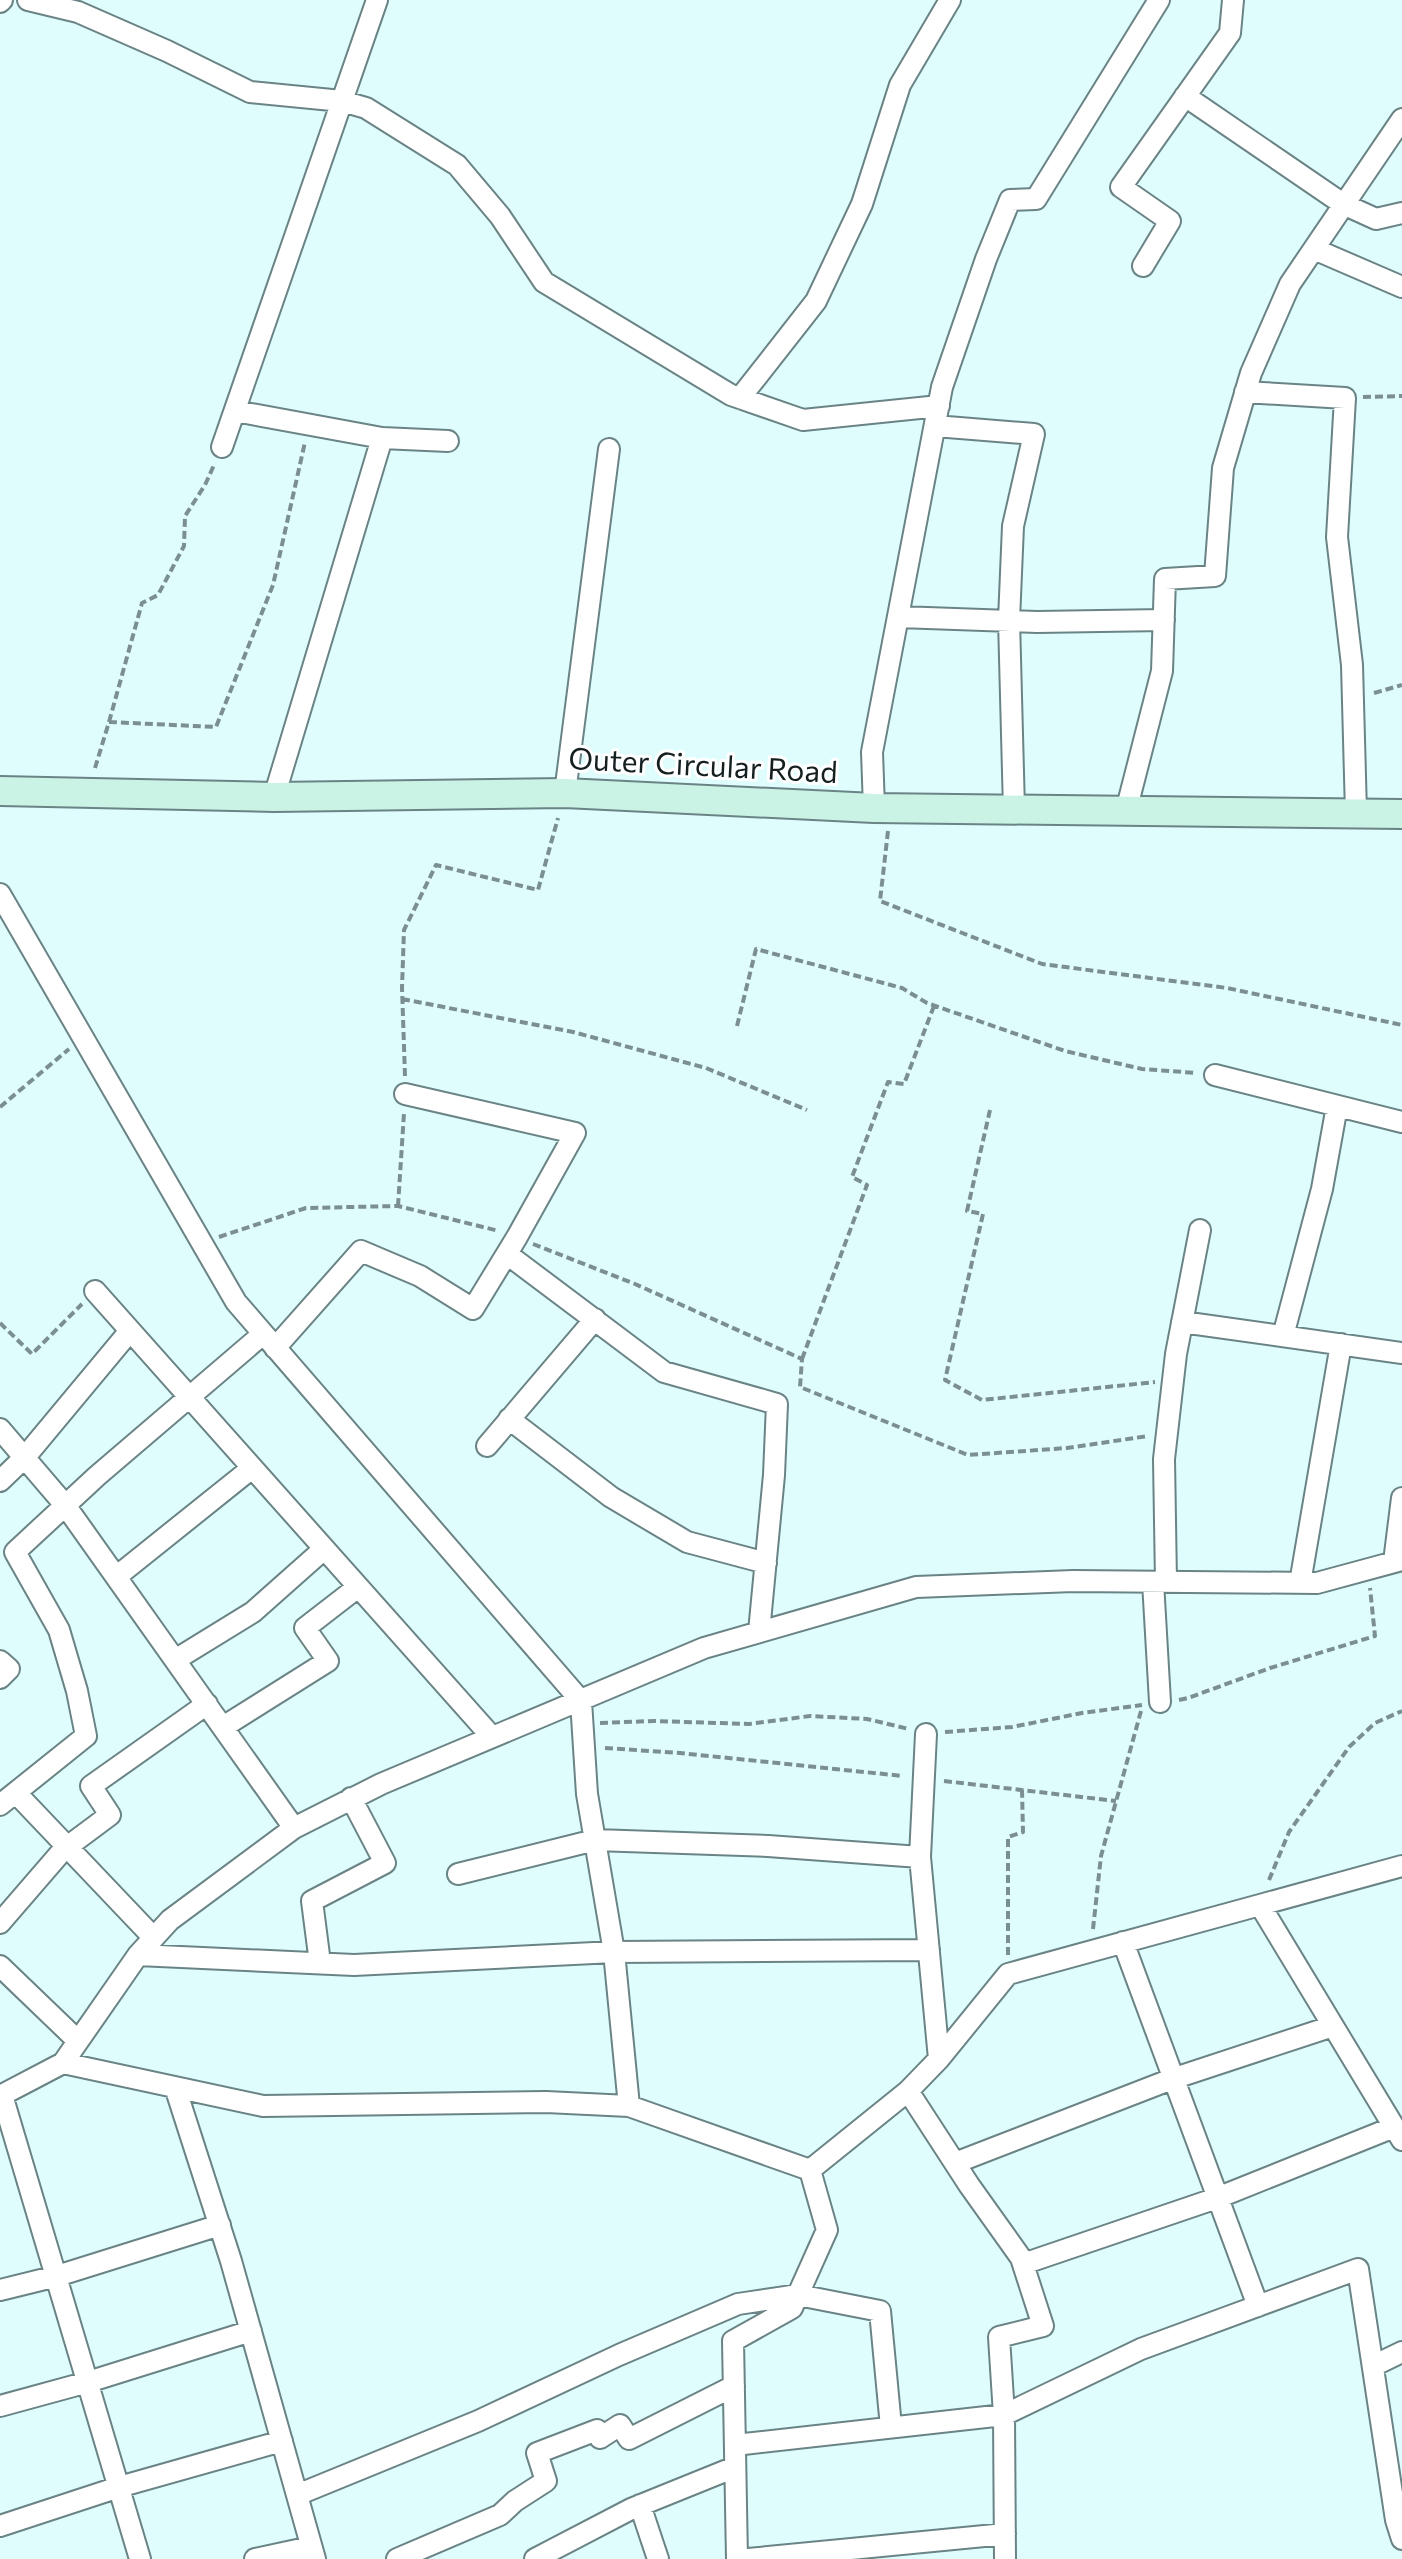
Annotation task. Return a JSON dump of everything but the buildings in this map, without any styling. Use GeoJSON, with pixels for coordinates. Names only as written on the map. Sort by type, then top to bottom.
{"type":"FeatureCollection","features":[{"type":"Feature","properties":{"kind":"street"},"geometry":{"type":"LineString","coordinates":[[28,0],[78,12],[250,92],[342,101],[366,108],[457,165],[500,216],[544,282],[740,398],[803,420],[937,416],[1034,434],[1013,526],[1009,620],[1014,810]]}},
{"type":"Feature","properties":{"kind":"street"},"geometry":{"type":"LineString","coordinates":[[222,447],[377,0]]}},
{"type":"Feature","properties":{"kind":"street"},"geometry":{"type":"LineString","coordinates":[[740,398],[816,301],[862,204],[900,85],[950,0]]}},
{"type":"Feature","properties":{"kind":"street"},"geometry":{"type":"LineString","coordinates":[[882,808],[872,752],[942,387],[1010,200],[1036,199],[1159,0]]}},
{"type":"Feature","properties":{"kind":"street"},"geometry":{"type":"LineString","coordinates":[[1143,266],[1170,221],[1121,187],[1230,33],[1233,0]]}},
{"type":"Feature","properties":{"kind":"street"},"geometry":{"type":"LineString","coordinates":[[1185,96],[1343,204],[1376,219],[1402,213]]}},
{"type":"Feature","properties":{"kind":"street"},"geometry":{"type":"LineString","coordinates":[[1126,811],[1162,671],[1165,579],[1215,576],[1223,468],[1251,373],[1290,284],[1402,119]]}},
{"type":"Feature","properties":{"kind":"street"},"geometry":{"type":"LineString","coordinates":[[1314,249],[1402,287]]}},
{"type":"Feature","properties":{"kind":"street"},"geometry":{"type":"LineString","coordinates":[[1245,392],[1345,398],[1337,537],[1352,665],[1356,813]]}},
{"type":"Feature","properties":{"kind":"street"},"geometry":{"type":"LineString","coordinates":[[235,411],[382,438],[448,441]]}},
{"type":"Feature","properties":{"kind":"street"},"geometry":{"type":"LineString","coordinates":[[274,797],[382,438]]}},
{"type":"Feature","properties":{"kind":"street"},"geometry":{"type":"LineString","coordinates":[[565,793],[609,449]]}},
{"type":"Feature","properties":{"kind":"street"},"geometry":{"type":"LineString","coordinates":[[899,617],[1164,620]]}},
{"type":"Feature","properties":{"kind":"street","name":"Outer Circular Road"},"geometry":{"type":"LineString","coordinates":[[0,791],[274,797],[565,793],[882,808],[1402,814]]}},
{"type":"Feature","properties":{"kind":"street"},"geometry":{"type":"LineString","coordinates":[[0,894],[236,1302],[581,1701],[587,1794],[614,1952],[629,2106]]}},
{"type":"Feature","properties":{"kind":"street"},"geometry":{"type":"LineString","coordinates":[[1215,1075],[1402,1122]]}},
{"type":"Feature","properties":{"kind":"street"},"geometry":{"type":"LineString","coordinates":[[153,1937],[67,1848],[8,1799],[86,1736],[59,1630],[15,1552],[188,1397],[269,1341],[361,1251],[420,1276],[473,1309],[575,1133],[405,1094]]}},
{"type":"Feature","properties":{"kind":"street"},"geometry":{"type":"LineString","coordinates":[[1283,1336],[1322,1189],[1337,1106]]}},
{"type":"Feature","properties":{"kind":"street"},"geometry":{"type":"LineString","coordinates":[[1151,1703],[1160,1582],[1164,1459],[1182,1322],[1200,1230]]}},
{"type":"Feature","properties":{"kind":"street"},"geometry":{"type":"LineString","coordinates":[[512,1245],[595,1319],[664,1372],[777,1404],[774,1475],[759,1632]]}},
{"type":"Feature","properties":{"kind":"street"},"geometry":{"type":"LineString","coordinates":[[95,1291],[492,1737]]}},
{"type":"Feature","properties":{"kind":"street"},"geometry":{"type":"LineString","coordinates":[[487,1446],[595,1319]]}},
{"type":"Feature","properties":{"kind":"street"},"geometry":{"type":"LineString","coordinates":[[1182,1322],[1402,1353]]}},
{"type":"Feature","properties":{"kind":"street"},"geometry":{"type":"LineString","coordinates":[[0,1481],[25,1457],[129,1332]]}},
{"type":"Feature","properties":{"kind":"street"},"geometry":{"type":"LineString","coordinates":[[1300,1583],[1341,1344]]}},
{"type":"Feature","properties":{"kind":"street"},"geometry":{"type":"LineString","coordinates":[[509,1419],[611,1497],[687,1542],[766,1563]]}},
{"type":"Feature","properties":{"kind":"street"},"geometry":{"type":"LineString","coordinates":[[0,1429],[65,1505],[294,1828]]}},
{"type":"Feature","properties":{"kind":"street"},"geometry":{"type":"LineString","coordinates":[[116,1577],[252,1468]]}},
{"type":"Feature","properties":{"kind":"street"},"geometry":{"type":"LineString","coordinates":[[140,2559],[1,2095],[63,2063],[138,1955],[170,1920],[294,1828],[351,1798],[704,1648],[916,1587],[1073,1581],[1317,1583],[1398,1561],[1402,1498]]}},
{"type":"Feature","properties":{"kind":"street"},"geometry":{"type":"LineString","coordinates":[[175,1660],[253,1612],[324,1549]]}},
{"type":"Feature","properties":{"kind":"street"},"geometry":{"type":"LineString","coordinates":[[223,1727],[328,1661],[305,1628],[358,1587]]}},
{"type":"Feature","properties":{"kind":"street"},"geometry":{"type":"LineString","coordinates":[[0,1661],[9,1669],[0,1678]]}},
{"type":"Feature","properties":{"kind":"street"},"geometry":{"type":"LineString","coordinates":[[0,1923],[67,1848],[110,1815],[91,1786],[207,1704]]}},
{"type":"Feature","properties":{"kind":"street"},"geometry":{"type":"LineString","coordinates":[[926,1734],[920,1857],[939,2059]]}},
{"type":"Feature","properties":{"kind":"street"},"geometry":{"type":"LineString","coordinates":[[320,1963],[312,1901],[385,1863],[351,1798]]}},
{"type":"Feature","properties":{"kind":"street"},"geometry":{"type":"LineString","coordinates":[[458,1874],[595,1840],[768,1846],[920,1857]]}},
{"type":"Feature","properties":{"kind":"street"},"geometry":{"type":"LineString","coordinates":[[810,2170],[908,2091],[939,2059],[1008,1974],[1402,1866]]}},
{"type":"Feature","properties":{"kind":"street"},"geometry":{"type":"LineString","coordinates":[[1023,2264],[1398,2134],[1260,1905]]}},
{"type":"Feature","properties":{"kind":"street"},"geometry":{"type":"LineString","coordinates":[[1123,1942],[1258,2306]]}},
{"type":"Feature","properties":{"kind":"street"},"geometry":{"type":"LineString","coordinates":[[138,1955],[354,1965],[614,1952],[929,1950]]}},
{"type":"Feature","properties":{"kind":"street"},"geometry":{"type":"LineString","coordinates":[[0,1966],[77,2040]]}},
{"type":"Feature","properties":{"kind":"street"},"geometry":{"type":"LineString","coordinates":[[955,2163],[1172,2079],[1333,2026]]}},
{"type":"Feature","properties":{"kind":"street"},"geometry":{"type":"LineString","coordinates":[[63,2063],[263,2106],[546,2102],[629,2106],[810,2170]]}},
{"type":"Feature","properties":{"kind":"street"},"geometry":{"type":"LineString","coordinates":[[175,2087],[220,2225],[313,2553],[255,2559]]}},
{"type":"Feature","properties":{"kind":"street"},"geometry":{"type":"LineString","coordinates":[[908,2091],[1023,2264],[1043,2326],[999,2337],[1004,2415],[1005,2559]]}},
{"type":"Feature","properties":{"kind":"street"},"geometry":{"type":"LineString","coordinates":[[737,2559],[733,2341],[792,2308],[798,2295],[827,2230],[810,2170]]}},
{"type":"Feature","properties":{"kind":"street"},"geometry":{"type":"LineString","coordinates":[[0,2290],[57,2276],[220,2225]]}},
{"type":"Feature","properties":{"kind":"street"},"geometry":{"type":"LineString","coordinates":[[735,2445],[1004,2415],[1141,2349],[1358,2269],[1373,2366],[1395,2464],[1396,2520],[1402,2539]]}},
{"type":"Feature","properties":{"kind":"street"},"geometry":{"type":"LineString","coordinates":[[297,2495],[478,2421],[738,2304],[798,2295],[880,2311],[891,2427]]}},
{"type":"Feature","properties":{"kind":"street"},"geometry":{"type":"LineString","coordinates":[[0,2406],[251,2331]]}},
{"type":"Feature","properties":{"kind":"street"},"geometry":{"type":"LineString","coordinates":[[1373,2366],[1402,2352]]}},
{"type":"Feature","properties":{"kind":"street"},"geometry":{"type":"LineString","coordinates":[[397,2559],[500,2515],[546,2481],[537,2453],[597,2430],[600,2438],[620,2425],[629,2439],[734,2386]]}},
{"type":"Feature","properties":{"kind":"street"},"geometry":{"type":"LineString","coordinates":[[0,2526],[119,2487],[282,2441]]}},
{"type":"Feature","properties":{"kind":"street"},"geometry":{"type":"LineString","coordinates":[[535,2559],[640,2505],[735,2467]]}},
{"type":"Feature","properties":{"kind":"street"},"geometry":{"type":"LineString","coordinates":[[640,2505],[658,2559]]}},
{"type":"Feature","properties":{"kind":"street"},"geometry":{"type":"LineString","coordinates":[[748,2559],[1005,2534]]}},
{"type":"Feature","properties":{"kind":"path"},"geometry":{"type":"LineString","coordinates":[[1345,398],[1402,396]]}},
{"type":"Feature","properties":{"kind":"path"},"geometry":{"type":"LineString","coordinates":[[109,722],[216,727],[273,585],[308,424]]}},
{"type":"Feature","properties":{"kind":"path"},"geometry":{"type":"LineString","coordinates":[[88,793],[142,603],[158,595],[184,546],[185,516],[205,485],[222,447]]}},
{"type":"Feature","properties":{"kind":"path"},"geometry":{"type":"LineString","coordinates":[[1353,694],[1382,692],[1402,685]]}},
{"type":"Feature","properties":{"kind":"path"},"geometry":{"type":"LineString","coordinates":[[398,1206],[405,1094],[402,999],[404,930],[436,865],[538,890],[565,793]]}},
{"type":"Feature","properties":{"kind":"path"},"geometry":{"type":"LineString","coordinates":[[882,808],[880,901],[1042,964],[1227,988],[1402,1025]]}},
{"type":"Feature","properties":{"kind":"path"},"geometry":{"type":"LineString","coordinates":[[737,1026],[756,949],[902,988],[934,1005],[1065,1051],[1142,1069],[1215,1075]]}},
{"type":"Feature","properties":{"kind":"path"},"geometry":{"type":"LineString","coordinates":[[402,999],[573,1032],[706,1068],[807,1110]]}},
{"type":"Feature","properties":{"kind":"path"},"geometry":{"type":"LineString","coordinates":[[934,1005],[904,1084],[888,1082],[852,1177],[867,1185],[802,1359],[800,1387],[968,1455],[1067,1448],[1167,1433]]}},
{"type":"Feature","properties":{"kind":"path"},"geometry":{"type":"LineString","coordinates":[[0,1107],[83,1037]]}},
{"type":"Feature","properties":{"kind":"path"},"geometry":{"type":"LineString","coordinates":[[990,1110],[967,1211],[983,1214],[945,1380],[982,1400],[1173,1380]]}},
{"type":"Feature","properties":{"kind":"path"},"geometry":{"type":"LineString","coordinates":[[202,1243],[306,1208],[398,1206],[635,1284],[802,1359]]}},
{"type":"Feature","properties":{"kind":"path"},"geometry":{"type":"LineString","coordinates":[[0,1323],[32,1354],[95,1291]]}},
{"type":"Feature","properties":{"kind":"path"},"geometry":{"type":"LineString","coordinates":[[582,1723],[654,1721],[749,1724],[810,1716],[867,1719],[926,1734],[1012,1727],[1082,1713],[1188,1698],[1270,1668],[1375,1636],[1367,1569]]}},
{"type":"Feature","properties":{"kind":"path"},"geometry":{"type":"LineString","coordinates":[[1091,1951],[1101,1856],[1116,1801],[1151,1703]]}},
{"type":"Feature","properties":{"kind":"path"},"geometry":{"type":"LineString","coordinates":[[1260,1905],[1289,1832],[1349,1747],[1375,1723],[1402,1711]]}},
{"type":"Feature","properties":{"kind":"path"},"geometry":{"type":"LineString","coordinates":[[584,1747],[680,1753],[1116,1801]]}},
{"type":"Feature","properties":{"kind":"path"},"geometry":{"type":"LineString","coordinates":[[1008,1974],[1008,1837],[1023,1832],[1022,1790]]}}]}
